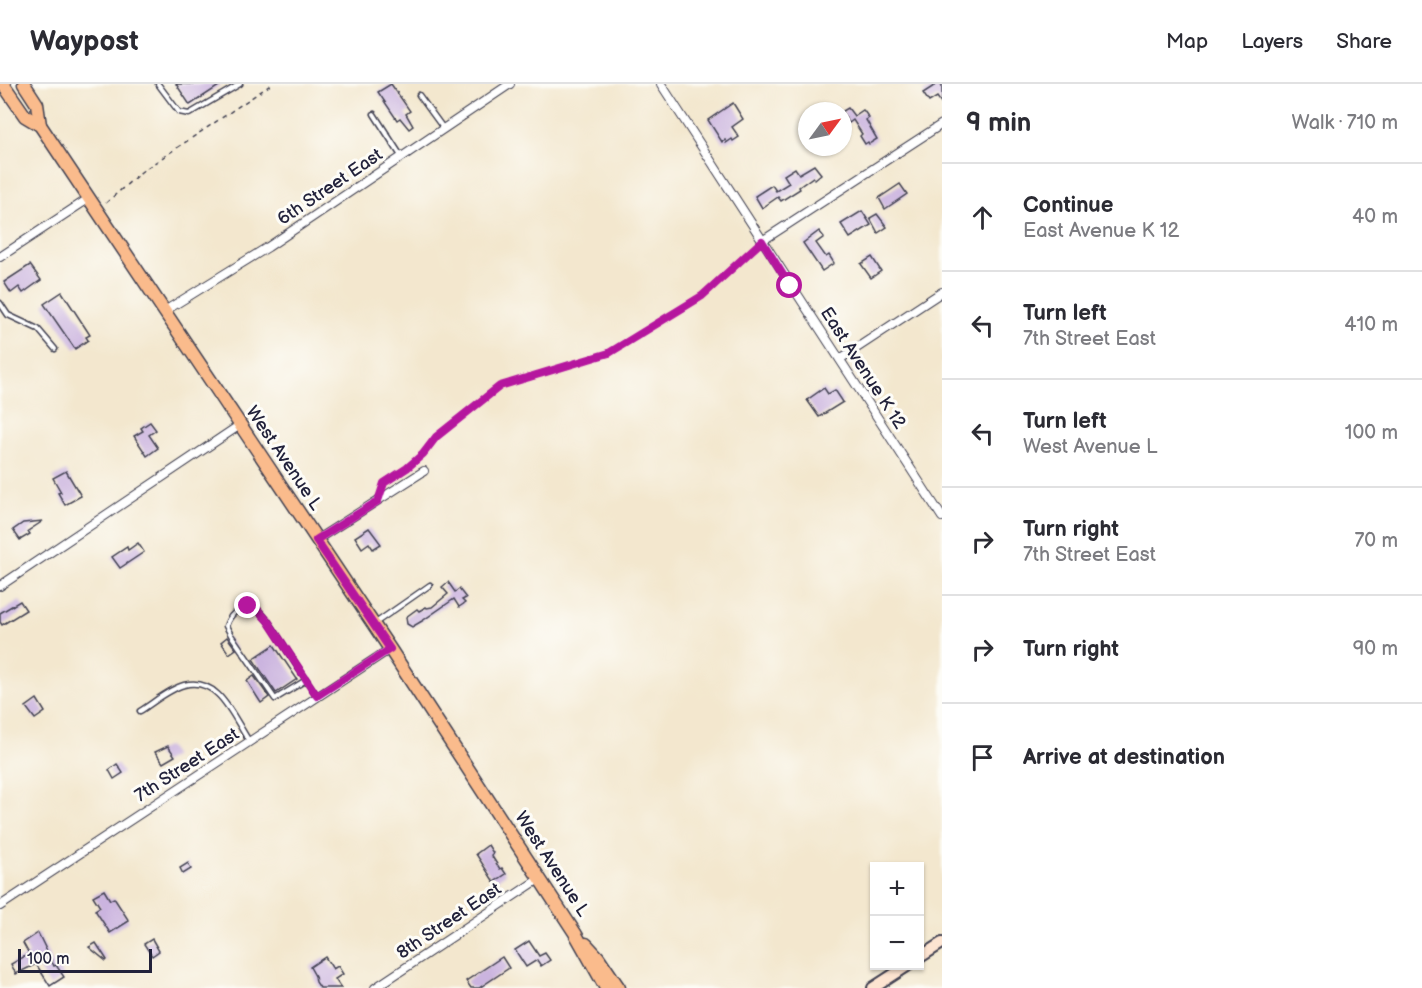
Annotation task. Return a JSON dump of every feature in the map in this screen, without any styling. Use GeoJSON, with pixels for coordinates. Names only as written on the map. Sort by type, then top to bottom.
{"type":"FeatureCollection","features":[{"type":"Feature","properties":{"kind":"main road","name":"West Avenue L"},"geometry":{"type":"LineString","coordinates":[[3,84],[25,116],[40,125]]}},
{"type":"Feature","properties":{"kind":"main road","name":"West Avenue L"},"geometry":{"type":"LineString","coordinates":[[24,84],[37,104],[40,125],[96,212],[374,624],[575,933],[606,988]]}},
{"type":"Feature","properties":{"kind":"main road","name":"West Avenue L"},"geometry":{"type":"LineString","coordinates":[[575,933],[598,957],[619,988]]}},
{"type":"Feature","properties":{"kind":"main road"},"geometry":{"type":"LineString","coordinates":[[924,954],[942,943]]}},
{"type":"Feature","properties":{"kind":"main road"},"geometry":{"type":"LineString","coordinates":[[873,988],[901,970]]}},
{"type":"Feature","properties":{"kind":"street","name":"6th Street East"},"geometry":{"type":"LineString","coordinates":[[164,312],[268,247],[510,84]]}},
{"type":"Feature","properties":{"kind":"street","name":"East Avenue K 12"},"geometry":{"type":"LineString","coordinates":[[660,84],[942,516]]}},
{"type":"Feature","properties":{"kind":"street"},"geometry":{"type":"LineString","coordinates":[[762,241],[942,124]]}},
{"type":"Feature","properties":{"kind":"street"},"geometry":{"type":"LineString","coordinates":[[0,257],[88,199]]}},
{"type":"Feature","properties":{"kind":"street"},"geometry":{"type":"LineString","coordinates":[[840,358],[942,292]]}},
{"type":"Feature","properties":{"kind":"street"},"geometry":{"type":"LineString","coordinates":[[0,586],[240,425]]}},
{"type":"Feature","properties":{"kind":"street"},"geometry":{"type":"LineString","coordinates":[[316,540],[424,471]]}},
{"type":"Feature","properties":{"kind":"street","name":"7th Street East"},"geometry":{"type":"LineString","coordinates":[[0,906],[390,649]]}},
{"type":"Feature","properties":{"kind":"street","name":"8th Street East"},"geometry":{"type":"LineString","coordinates":[[375,988],[539,879]]}},
{"type":"Feature","properties":{"kind":"lane"},"geometry":{"type":"LineString","coordinates":[[158,84],[179,112],[189,114],[240,84]]}},
{"type":"Feature","properties":{"kind":"lane"},"geometry":{"type":"LineString","coordinates":[[419,95],[443,129]]}},
{"type":"Feature","properties":{"kind":"lane"},"geometry":{"type":"LineString","coordinates":[[374,114],[401,157]]}},
{"type":"Feature","properties":{"kind":"lane"},"geometry":{"type":"LineString","coordinates":[[0,303],[8,315],[38,329],[55,349]]}},
{"type":"Feature","properties":{"kind":"lane"},"geometry":{"type":"LineString","coordinates":[[374,624],[430,585]]}},
{"type":"Feature","properties":{"kind":"lane"},"geometry":{"type":"LineString","coordinates":[[306,680],[275,699],[231,635],[226,626],[228,618],[241,608],[248,606],[257,609],[268,621],[317,696]]}},
{"type":"Feature","properties":{"kind":"lane"},"geometry":{"type":"LineString","coordinates":[[140,711],[184,685],[201,684],[213,689],[249,741]]}},
{"type":"Feature","properties":{"kind":"path"},"geometry":{"type":"LineString","coordinates":[[96,212],[141,172],[272,84]]}},
{"type":"Feature","properties":{"kind":"path"},"geometry":{"type":"LineString","coordinates":[[378,501],[384,483],[407,468],[423,454],[436,437],[500,386],[609,353],[702,296],[762,241]]}},
{"type":"Feature","properties":{"kind":"building"},"geometry":{"type":"Polygon","coordinates":[[[176,84],[222,84],[190,105],[176,84]]]}},
{"type":"Feature","properties":{"kind":"building"},"geometry":{"type":"Polygon","coordinates":[[[391,84],[410,111],[406,114],[413,126],[409,129],[400,118],[397,120],[378,92],[391,84]]]}},
{"type":"Feature","properties":{"kind":"building"},"geometry":{"type":"Polygon","coordinates":[[[937,84],[942,84],[942,104],[937,97],[929,102],[923,93],[937,84]]]}},
{"type":"Feature","properties":{"kind":"building"},"geometry":{"type":"Polygon","coordinates":[[[733,103],[743,119],[732,127],[739,137],[726,143],[725,140],[722,142],[708,120],[733,103]]]}},
{"type":"Feature","properties":{"kind":"building"},"geometry":{"type":"Polygon","coordinates":[[[863,110],[869,118],[866,120],[877,139],[865,144],[852,113],[854,116],[863,110]]]}},
{"type":"Feature","properties":{"kind":"building"},"geometry":{"type":"Polygon","coordinates":[[[814,165],[821,174],[815,179],[813,177],[781,201],[778,197],[762,208],[755,196],[772,185],[776,191],[789,183],[784,175],[795,168],[799,174],[814,165]]]}},
{"type":"Feature","properties":{"kind":"building"},"geometry":{"type":"Polygon","coordinates":[[[900,184],[907,194],[885,209],[879,198],[900,184]]]}},
{"type":"Feature","properties":{"kind":"building"},"geometry":{"type":"Polygon","coordinates":[[[862,211],[871,225],[850,238],[841,224],[862,211]]]}},
{"type":"Feature","properties":{"kind":"building"},"geometry":{"type":"Polygon","coordinates":[[[877,214],[887,227],[878,233],[870,218],[877,214]]]}},
{"type":"Feature","properties":{"kind":"building"},"geometry":{"type":"Polygon","coordinates":[[[819,231],[824,237],[816,243],[826,257],[829,255],[834,263],[822,271],[803,243],[819,231]]]}},
{"type":"Feature","properties":{"kind":"building"},"geometry":{"type":"Polygon","coordinates":[[[872,257],[881,271],[871,278],[861,264],[872,257]]]}},
{"type":"Feature","properties":{"kind":"building"},"geometry":{"type":"Polygon","coordinates":[[[30,265],[41,280],[23,293],[19,287],[11,293],[4,282],[30,265]]]}},
{"type":"Feature","properties":{"kind":"building"},"geometry":{"type":"Polygon","coordinates":[[[62,292],[90,335],[86,337],[88,340],[75,349],[44,304],[62,292]]]}},
{"type":"Feature","properties":{"kind":"building"},"geometry":{"type":"Polygon","coordinates":[[[824,388],[828,394],[835,390],[843,402],[819,417],[807,400],[824,388]]]}},
{"type":"Feature","properties":{"kind":"building"},"geometry":{"type":"Polygon","coordinates":[[[150,422],[156,430],[149,435],[158,448],[147,456],[134,436],[143,431],[141,428],[150,422]]]}},
{"type":"Feature","properties":{"kind":"building"},"geometry":{"type":"Polygon","coordinates":[[[66,471],[81,496],[65,505],[53,478],[66,471]]]}},
{"type":"Feature","properties":{"kind":"building"},"geometry":{"type":"Polygon","coordinates":[[[43,521],[28,531],[30,534],[20,540],[13,530],[23,523],[43,521]]]}},
{"type":"Feature","properties":{"kind":"building"},"geometry":{"type":"Polygon","coordinates":[[[369,528],[381,544],[373,549],[369,543],[362,548],[355,537],[369,528]]]}},
{"type":"Feature","properties":{"kind":"building"},"geometry":{"type":"Polygon","coordinates":[[[138,543],[144,552],[120,568],[112,557],[138,543]]]}},
{"type":"Feature","properties":{"kind":"building"},"geometry":{"type":"Polygon","coordinates":[[[448,582],[455,592],[459,589],[466,598],[462,600],[465,603],[459,607],[454,599],[412,627],[407,624],[406,617],[417,609],[419,611],[432,607],[448,594],[442,587],[448,582]]]}},
{"type":"Feature","properties":{"kind":"building"},"geometry":{"type":"Polygon","coordinates":[[[20,601],[26,610],[2,625],[0,613],[20,601]]]}},
{"type":"Feature","properties":{"kind":"building"},"geometry":{"type":"Polygon","coordinates":[[[227,637],[236,649],[229,654],[221,642],[227,637]]]}},
{"type":"Feature","properties":{"kind":"building"},"geometry":{"type":"Polygon","coordinates":[[[274,645],[297,679],[276,693],[253,659],[274,645]]]}},
{"type":"Feature","properties":{"kind":"building"},"geometry":{"type":"Polygon","coordinates":[[[254,676],[269,697],[261,703],[247,681],[254,676]]]}},
{"type":"Feature","properties":{"kind":"building"},"geometry":{"type":"Polygon","coordinates":[[[37,699],[45,712],[35,719],[26,707],[37,699]]]}},
{"type":"Feature","properties":{"kind":"building"},"geometry":{"type":"Polygon","coordinates":[[[168,746],[175,756],[163,763],[155,752],[168,746]]]}},
{"type":"Feature","properties":{"kind":"building"},"geometry":{"type":"Polygon","coordinates":[[[117,764],[123,773],[114,779],[109,770],[117,764]]]}},
{"type":"Feature","properties":{"kind":"building"},"geometry":{"type":"Polygon","coordinates":[[[488,845],[493,853],[491,855],[506,874],[494,882],[476,854],[488,845]]]}},
{"type":"Feature","properties":{"kind":"building"},"geometry":{"type":"Polygon","coordinates":[[[188,863],[191,869],[183,874],[180,868],[188,863]]]}},
{"type":"Feature","properties":{"kind":"building"},"geometry":{"type":"Polygon","coordinates":[[[104,890],[110,900],[114,898],[129,921],[110,933],[95,910],[100,907],[93,896],[104,890]]]}},
{"type":"Feature","properties":{"kind":"building"},"geometry":{"type":"Polygon","coordinates":[[[38,933],[54,966],[56,965],[64,977],[50,986],[36,964],[16,974],[11,964],[29,954],[23,943],[38,933]]]}},
{"type":"Feature","properties":{"kind":"building"},"geometry":{"type":"Polygon","coordinates":[[[152,939],[159,951],[152,956],[144,944],[152,939]]]}},
{"type":"Feature","properties":{"kind":"building"},"geometry":{"type":"Polygon","coordinates":[[[529,941],[539,956],[545,953],[550,960],[541,966],[537,960],[526,967],[515,950],[529,941]]]}},
{"type":"Feature","properties":{"kind":"building"},"geometry":{"type":"Polygon","coordinates":[[[96,943],[107,960],[106,961],[89,947],[96,943]]]}},
{"type":"Feature","properties":{"kind":"building"},"geometry":{"type":"Polygon","coordinates":[[[325,957],[333,969],[338,966],[343,974],[335,979],[341,988],[320,988],[316,982],[310,967],[325,957]]]}},
{"type":"Feature","properties":{"kind":"building"},"geometry":{"type":"Polygon","coordinates":[[[502,957],[509,968],[479,988],[471,988],[466,981],[502,957]]]}},
{"type":"Feature","properties":{"kind":"route"},"geometry":{"type":"LineString","coordinates":[[248,606],[257,609],[268,621],[317,696],[390,649],[316,540],[378,501],[384,483],[407,468],[423,454],[436,437],[500,386],[609,353],[702,296],[762,241],[790,286]]}}]}
